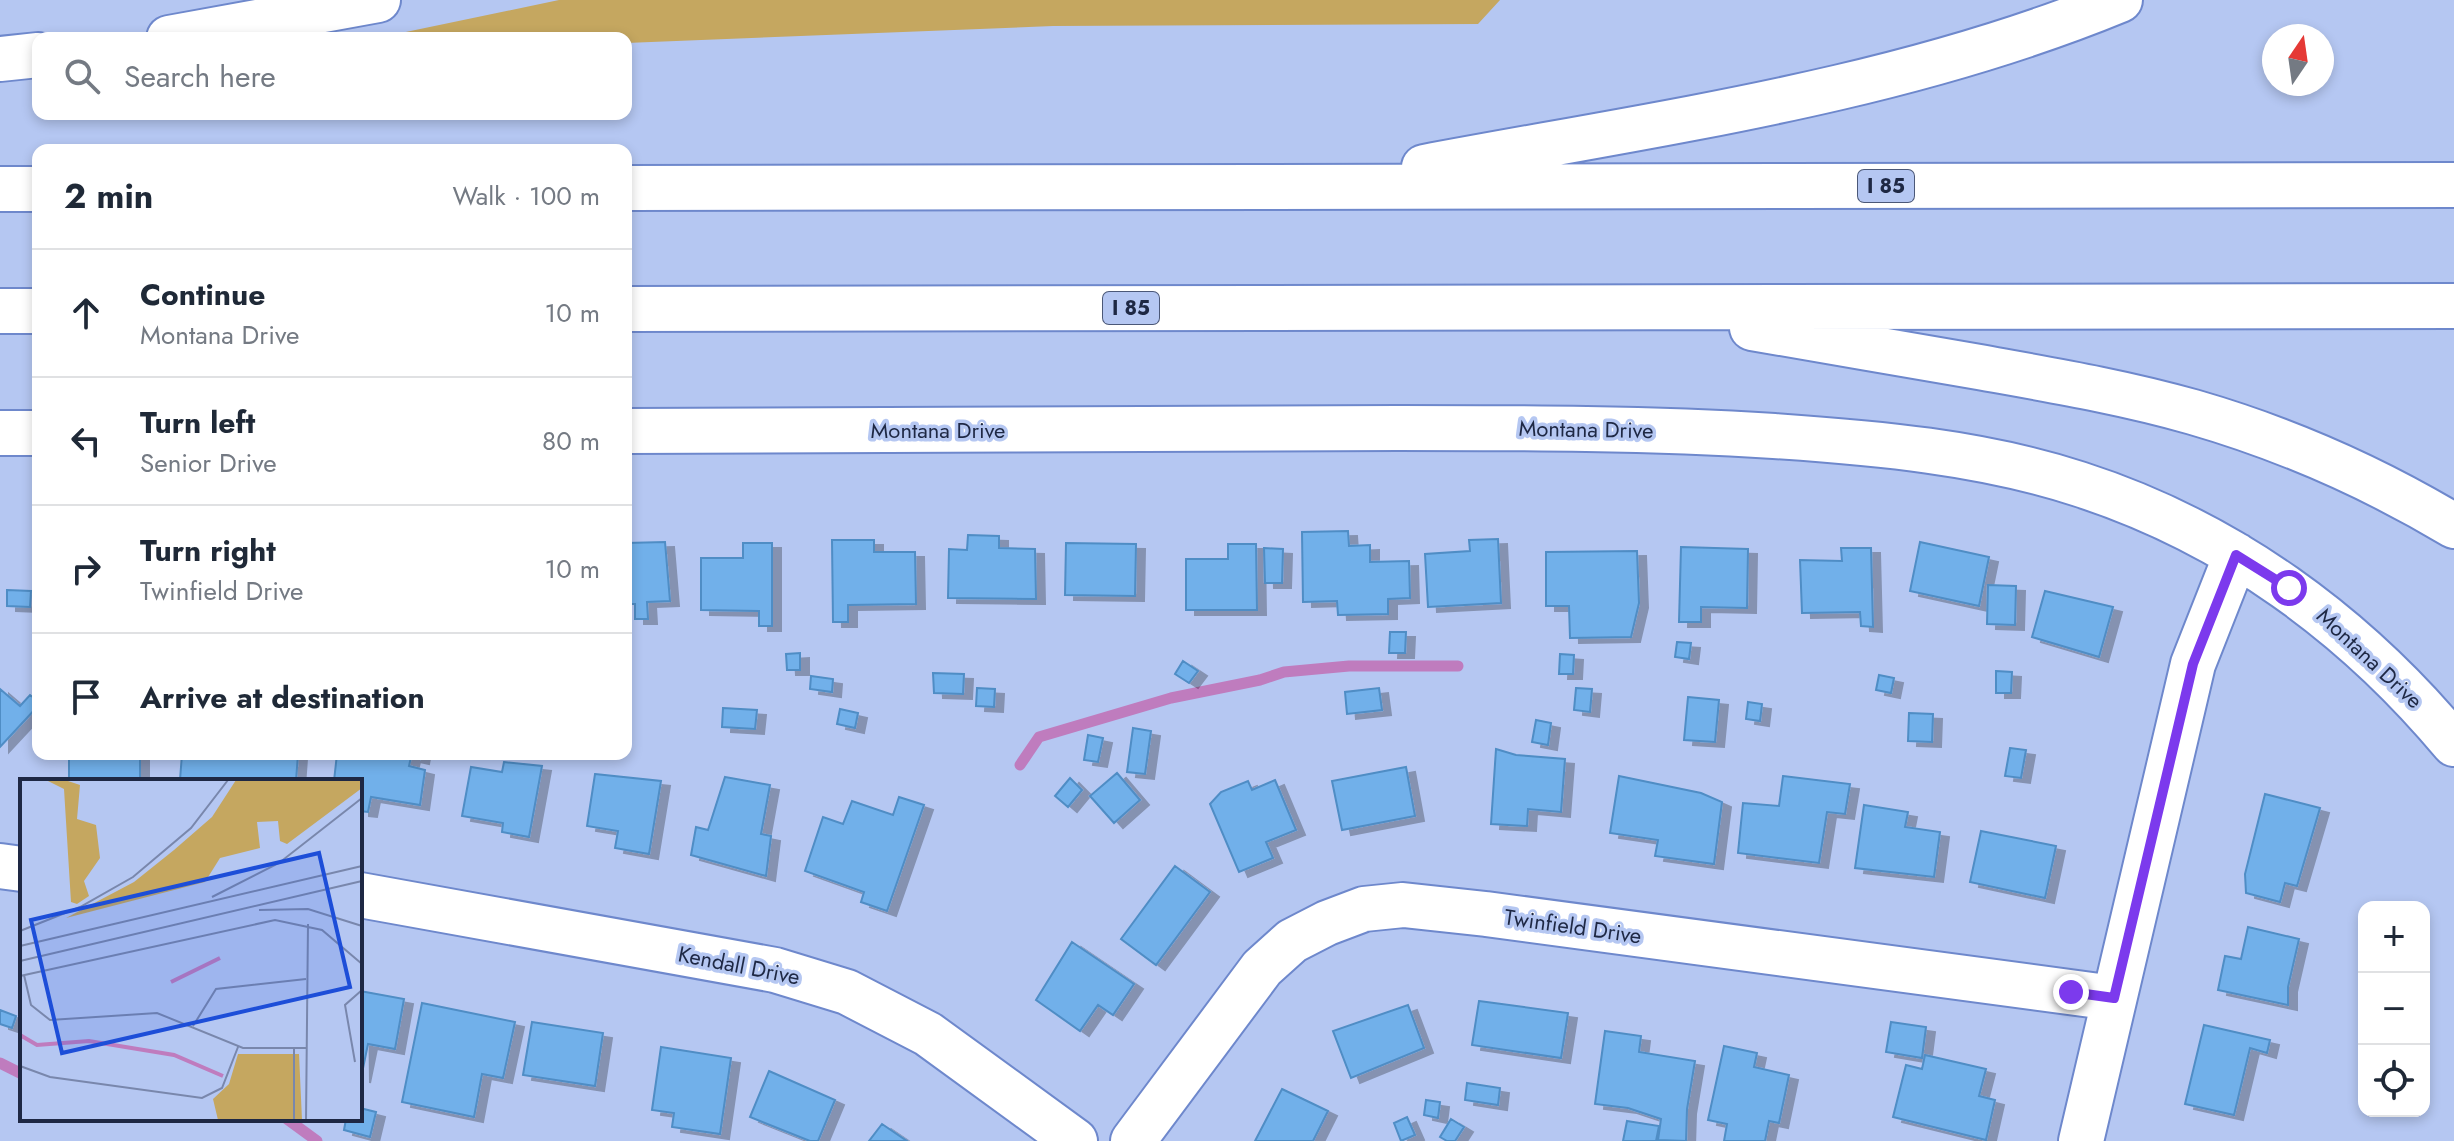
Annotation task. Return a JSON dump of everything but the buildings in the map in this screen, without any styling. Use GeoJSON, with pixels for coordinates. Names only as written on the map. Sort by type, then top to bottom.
{"type":"FeatureCollection","features":[{"type":"Feature","properties":{"kind":"main road"},"geometry":{"type":"LineString","coordinates":[[202,32],[378,0]]}},
{"type":"Feature","properties":{"kind":"main road"},"geometry":{"type":"LineString","coordinates":[[1319,187],[1816,93],[1903,72],[1988,46],[2120,0]]}},
{"type":"Feature","properties":{"kind":"main road"},"geometry":{"type":"LineString","coordinates":[[0,59],[32,56]]}},
{"type":"Feature","properties":{"kind":"main road","name":"I 85"},"geometry":{"type":"LineString","coordinates":[[632,188],[2454,185]]}},
{"type":"Feature","properties":{"kind":"main road"},"geometry":{"type":"LineString","coordinates":[[0,189],[32,189]]}},
{"type":"Feature","properties":{"kind":"main road","name":"I 85"},"geometry":{"type":"LineString","coordinates":[[632,309],[2454,306]]}},
{"type":"Feature","properties":{"kind":"main road"},"geometry":{"type":"LineString","coordinates":[[1635,307],[2061,382],[2194,412],[2322,460],[2454,526]]}},
{"type":"Feature","properties":{"kind":"main road"},"geometry":{"type":"LineString","coordinates":[[0,311],[32,311]]}},
{"type":"Feature","properties":{"kind":"main road","name":"Montana Drive"},"geometry":{"type":"LineString","coordinates":[[632,431],[1627,429],[1839,441],[1974,458],[2027,469],[2131,503],[2187,528],[2236,555],[2289,588],[2339,626],[2384,667],[2454,744]]}},
{"type":"Feature","properties":{"kind":"main road"},"geometry":{"type":"LineString","coordinates":[[0,433],[32,433]]}},
{"type":"Feature","properties":{"kind":"main road"},"geometry":{"type":"LineString","coordinates":[[2081,1141],[2193,664],[2236,555]]}},
{"type":"Feature","properties":{"kind":"main road"},"geometry":{"type":"LineString","coordinates":[[0,866],[20,869]]}},
{"type":"Feature","properties":{"kind":"main road","name":"Kendall Drive"},"geometry":{"type":"LineString","coordinates":[[362,895],[775,970],[847,992],[928,1034],[1075,1141]]}},
{"type":"Feature","properties":{"kind":"main road","name":"Twinfield Drive"},"geometry":{"type":"LineString","coordinates":[[1133,1141],[1262,968],[1292,941],[1364,909],[1403,905],[1486,914],[2114,998]]}},
{"type":"Feature","properties":{"kind":"shaded area"},"geometry":{"type":"Polygon","coordinates":[[[559,0],[1500,0],[1478,24],[1053,26],[632,43],[632,32],[406,32],[559,0]]]}},
{"type":"Feature","properties":{"kind":"waterway"},"geometry":{"type":"LineString","coordinates":[[1020,765],[1039,737],[1171,698],[1260,680],[1284,672],[1349,666],[1458,666]]}},
{"type":"Feature","properties":{"kind":"waterway"},"geometry":{"type":"LineString","coordinates":[[0,1063],[20,1073]]}},
{"type":"Feature","properties":{"kind":"waterway"},"geometry":{"type":"LineString","coordinates":[[290,1121],[317,1141]]}},
{"type":"Feature","properties":{"kind":"route"},"geometry":{"type":"LineString","coordinates":[[2071,992],[2114,998],[2193,664],[2236,555],[2289,588]]}}]}
